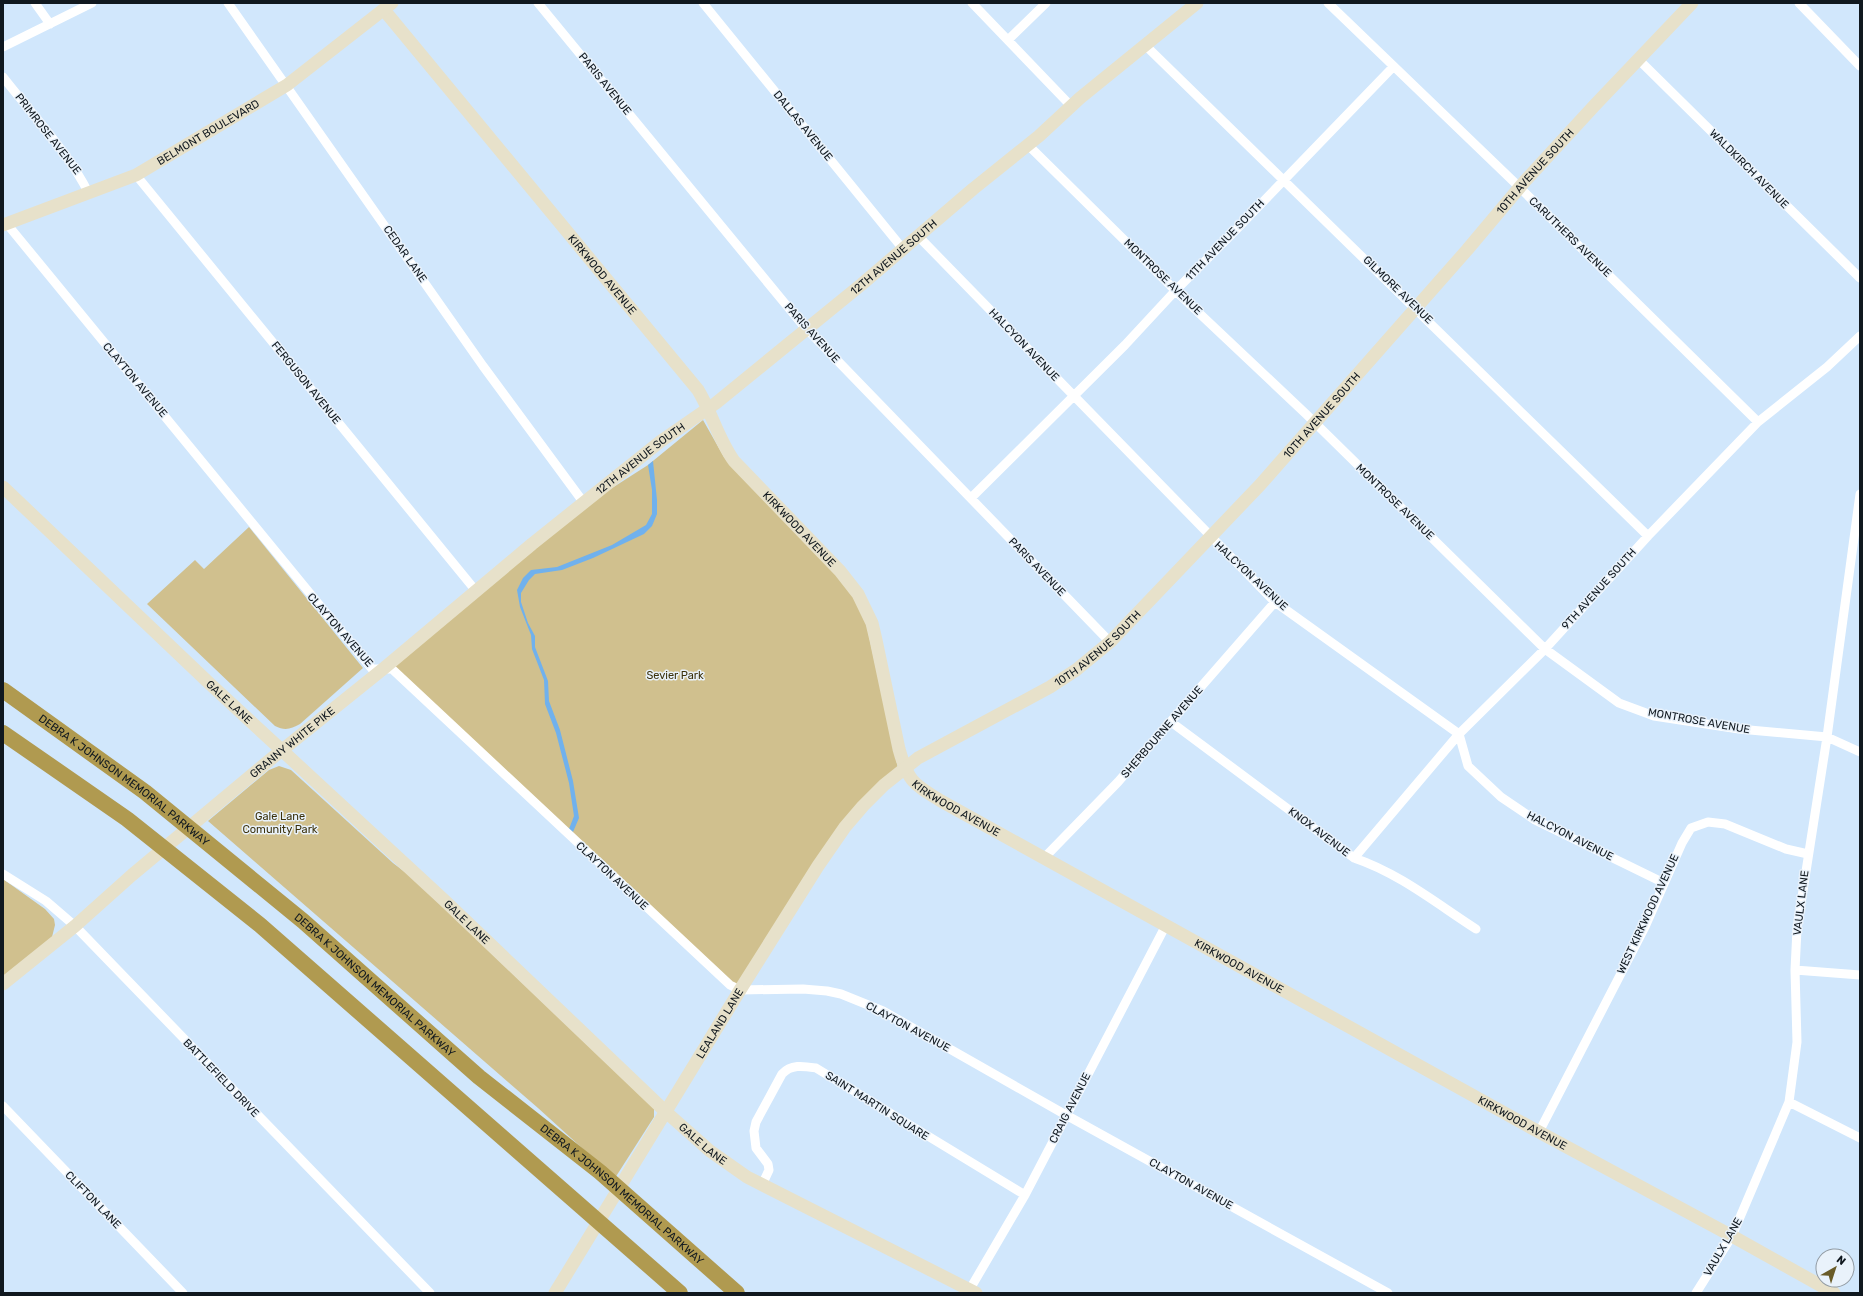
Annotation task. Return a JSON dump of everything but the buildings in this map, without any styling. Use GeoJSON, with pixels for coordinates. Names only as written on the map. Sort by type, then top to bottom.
{"type":"FeatureCollection","features":[{"type":"Feature","properties":{"kind":"highway","name":"DEBRA K JOHNSON MEMORIAL PARKWAY"},"geometry":{"type":"LineString","coordinates":[[3,690],[145,792],[303,921],[479,1077],[600,1172],[737,1293]]}},
{"type":"Feature","properties":{"kind":"highway"},"geometry":{"type":"LineString","coordinates":[[3,733],[127,820],[260,925],[680,1293]]}},
{"type":"Feature","properties":{"kind":"street"},"geometry":{"type":"LineString","coordinates":[[35,3],[50,24]]}},
{"type":"Feature","properties":{"kind":"street"},"geometry":{"type":"LineString","coordinates":[[3,47],[92,3]]}},
{"type":"Feature","properties":{"kind":"street","name":"CEDAR LANE"},"geometry":{"type":"LineString","coordinates":[[228,3],[483,366],[584,503]]}},
{"type":"Feature","properties":{"kind":"street","name":"PARIS AVENUE"},"geometry":{"type":"LineString","coordinates":[[538,3],[806,328],[1110,642]]}},
{"type":"Feature","properties":{"kind":"street","name":"DALLAS AVENUE"},"geometry":{"type":"LineString","coordinates":[[703,3],[903,249]]}},
{"type":"Feature","properties":{"kind":"street"},"geometry":{"type":"LineString","coordinates":[[972,3],[1071,106]]}},
{"type":"Feature","properties":{"kind":"street"},"geometry":{"type":"LineString","coordinates":[[1008,40],[1046,3]]}},
{"type":"Feature","properties":{"kind":"street","name":"12TH AVENUE SOUTH"},"geometry":{"type":"LineString","coordinates":[[584,503],[661,441],[708,408],[903,249],[1028,145],[1071,106],[1197,3]]}},
{"type":"Feature","properties":{"kind":"street","name":"CARUTHERS AVENUE"},"geometry":{"type":"LineString","coordinates":[[1328,3],[1520,188],[1758,422]]}},
{"type":"Feature","properties":{"kind":"street","name":"10TH AVENUE SOUTH"},"geometry":{"type":"LineString","coordinates":[[905,770],[918,758],[1050,687],[1076,670],[1110,642],[1260,485],[1520,188],[1638,59],[1692,3]]}},
{"type":"Feature","properties":{"kind":"street"},"geometry":{"type":"LineString","coordinates":[[1799,3],[1860,66]]}},
{"type":"Feature","properties":{"kind":"street","name":"BELMONT BOULEVARD"},"geometry":{"type":"LineString","coordinates":[[5,225],[136,175],[286,85],[388,7]]}},
{"type":"Feature","properties":{"kind":"street","name":"KIRKWOOD AVENUE"},"geometry":{"type":"LineString","coordinates":[[388,7],[698,390],[708,408],[721,439],[734,461],[840,571],[861,599],[872,623],[886,692],[905,770],[911,781],[920,788],[1044,858],[1538,1132],[1732,1236],[1834,1293]]}},
{"type":"Feature","properties":{"kind":"street","name":"GILMORE AVENUE"},"geometry":{"type":"LineString","coordinates":[[1146,46],[1284,179],[1648,536]]}},
{"type":"Feature","properties":{"kind":"street","name":"WALDKIRCH AVENUE"},"geometry":{"type":"LineString","coordinates":[[1638,59],[1860,278]]}},
{"type":"Feature","properties":{"kind":"street","name":"11TH AVENUE SOUTH"},"geometry":{"type":"LineString","coordinates":[[971,498],[1125,345],[1176,290],[1393,67]]}},
{"type":"Feature","properties":{"kind":"street","name":"PRIMROSE AVENUE"},"geometry":{"type":"LineString","coordinates":[[3,77],[69,161],[82,179],[89,194]]}},
{"type":"Feature","properties":{"kind":"street","name":"MONTROSE AVENUE"},"geometry":{"type":"LineString","coordinates":[[1028,145],[1545,649],[1619,703],[1654,716],[1739,729],[1827,737],[1860,752]]}},
{"type":"Feature","properties":{"kind":"street","name":"FERGUSON AVENUE"},"geometry":{"type":"LineString","coordinates":[[136,175],[476,591]]}},
{"type":"Feature","properties":{"kind":"street","name":"CLAYTON AVENUE"},"geometry":{"type":"LineString","coordinates":[[5,225],[372,669],[392,669],[730,985],[740,990],[803,989],[841,994],[883,1011],[1066,1115],[1388,1293]]}},
{"type":"Feature","properties":{"kind":"street","name":"HALCYON AVENUE"},"geometry":{"type":"LineString","coordinates":[[918,236],[1275,602],[1459,734],[1468,766],[1501,797],[1535,820],[1664,882]]}},
{"type":"Feature","properties":{"kind":"street","name":"9TH AVENUE SOUTH"},"geometry":{"type":"LineString","coordinates":[[1354,858],[1459,734],[1545,649],[1648,536],[1758,422],[1827,367],[1860,336]]}},
{"type":"Feature","properties":{"kind":"street","name":"GALE LANE"},"geometry":{"type":"LineString","coordinates":[[3,487],[209,683],[444,900],[666,1112],[710,1151],[747,1177],[762,1185],[973,1291]]}},
{"type":"Feature","properties":{"kind":"street","name":"VAULX LANE"},"geometry":{"type":"LineString","coordinates":[[1696,1293],[1732,1236],[1789,1102],[1797,1042],[1795,970],[1797,929],[1827,737],[1860,494]]}},
{"type":"Feature","properties":{"kind":"street","name":"GRANNY WHITE PIKE"},"geometry":{"type":"LineString","coordinates":[[3,984],[75,926],[132,875],[584,503]]}},
{"type":"Feature","properties":{"kind":"street","name":"SHERBOURNE AVENUE"},"geometry":{"type":"LineString","coordinates":[[1044,858],[1118,782],[1275,602]]}},
{"type":"Feature","properties":{"kind":"street","name":"KNOX AVENUE"},"geometry":{"type":"LineString","coordinates":[[1170,722],[1354,858],[1372,864],[1400,879],[1476,929]]}},
{"type":"Feature","properties":{"kind":"street","name":"LEALAND LANE"},"geometry":{"type":"LineString","coordinates":[[555,1293],[740,990],[818,866],[845,827],[870,798],[905,770]]}},
{"type":"Feature","properties":{"kind":"street","name":"WEST KIRKWOOD AVENUE"},"geometry":{"type":"LineString","coordinates":[[1538,1132],[1645,927],[1664,882],[1688,832],[1692,828],[1708,822],[1725,824],[1786,849],[1808,854]]}},
{"type":"Feature","properties":{"kind":"street","name":"BATTLEFIELD DRIVE"},"geometry":{"type":"LineString","coordinates":[[3,874],[46,901],[75,926],[430,1293]]}},
{"type":"Feature","properties":{"kind":"street","name":"CRAIG AVENUE"},"geometry":{"type":"LineString","coordinates":[[973,1291],[1025,1195],[1166,925]]}},
{"type":"Feature","properties":{"kind":"street"},"geometry":{"type":"LineString","coordinates":[[1795,970],[1860,975]]}},
{"type":"Feature","properties":{"kind":"street","name":"SAINT MARTIN SQUARE"},"geometry":{"type":"LineString","coordinates":[[762,1185],[769,1170],[768,1164],[756,1148],[754,1131],[760,1112],[782,1074],[787,1068],[798,1066],[816,1068],[1025,1195]]}},
{"type":"Feature","properties":{"kind":"street"},"geometry":{"type":"LineString","coordinates":[[1789,1102],[1860,1138]]}},
{"type":"Feature","properties":{"kind":"street","name":"CLIFTON LANE"},"geometry":{"type":"LineString","coordinates":[[3,1106],[183,1293]]}},
{"type":"Feature","properties":{"kind":"green space","name":"Sevier Park"},"geometry":{"type":"Polygon","coordinates":[[[703,420],[724,457],[845,583],[865,618],[898,768],[867,795],[738,989],[394,666],[598,497],[648,465],[703,420]]]}},
{"type":"Feature","properties":{"kind":"green space"},"geometry":{"type":"Polygon","coordinates":[[[249,527],[363,668],[300,724],[288,729],[275,726],[147,604],[195,560],[204,569],[249,527]]]}},
{"type":"Feature","properties":{"kind":"green space","name":"Gale Lane Comunity Park"},"geometry":{"type":"Polygon","coordinates":[[[279,766],[291,770],[393,863],[410,876],[654,1108],[654,1117],[615,1178],[538,1108],[208,821],[269,770],[279,766]]]}},
{"type":"Feature","properties":{"kind":"green space"},"geometry":{"type":"Polygon","coordinates":[[[3,879],[45,909],[54,919],[55,925],[52,937],[3,979],[3,879]]]}},
{"type":"Feature","properties":{"kind":"water"},"geometry":{"type":"Polygon","coordinates":[[[653,461],[657,514],[652,526],[644,534],[593,558],[562,570],[535,574],[529,580],[521,593],[521,602],[528,623],[535,636],[535,647],[548,681],[549,701],[560,730],[573,781],[579,818],[573,832],[569,829],[574,816],[569,783],[556,733],[545,704],[544,680],[532,649],[531,635],[520,607],[517,590],[523,578],[531,570],[557,567],[612,545],[646,525],[652,514],[652,490],[648,465],[653,461]]]}}]}
